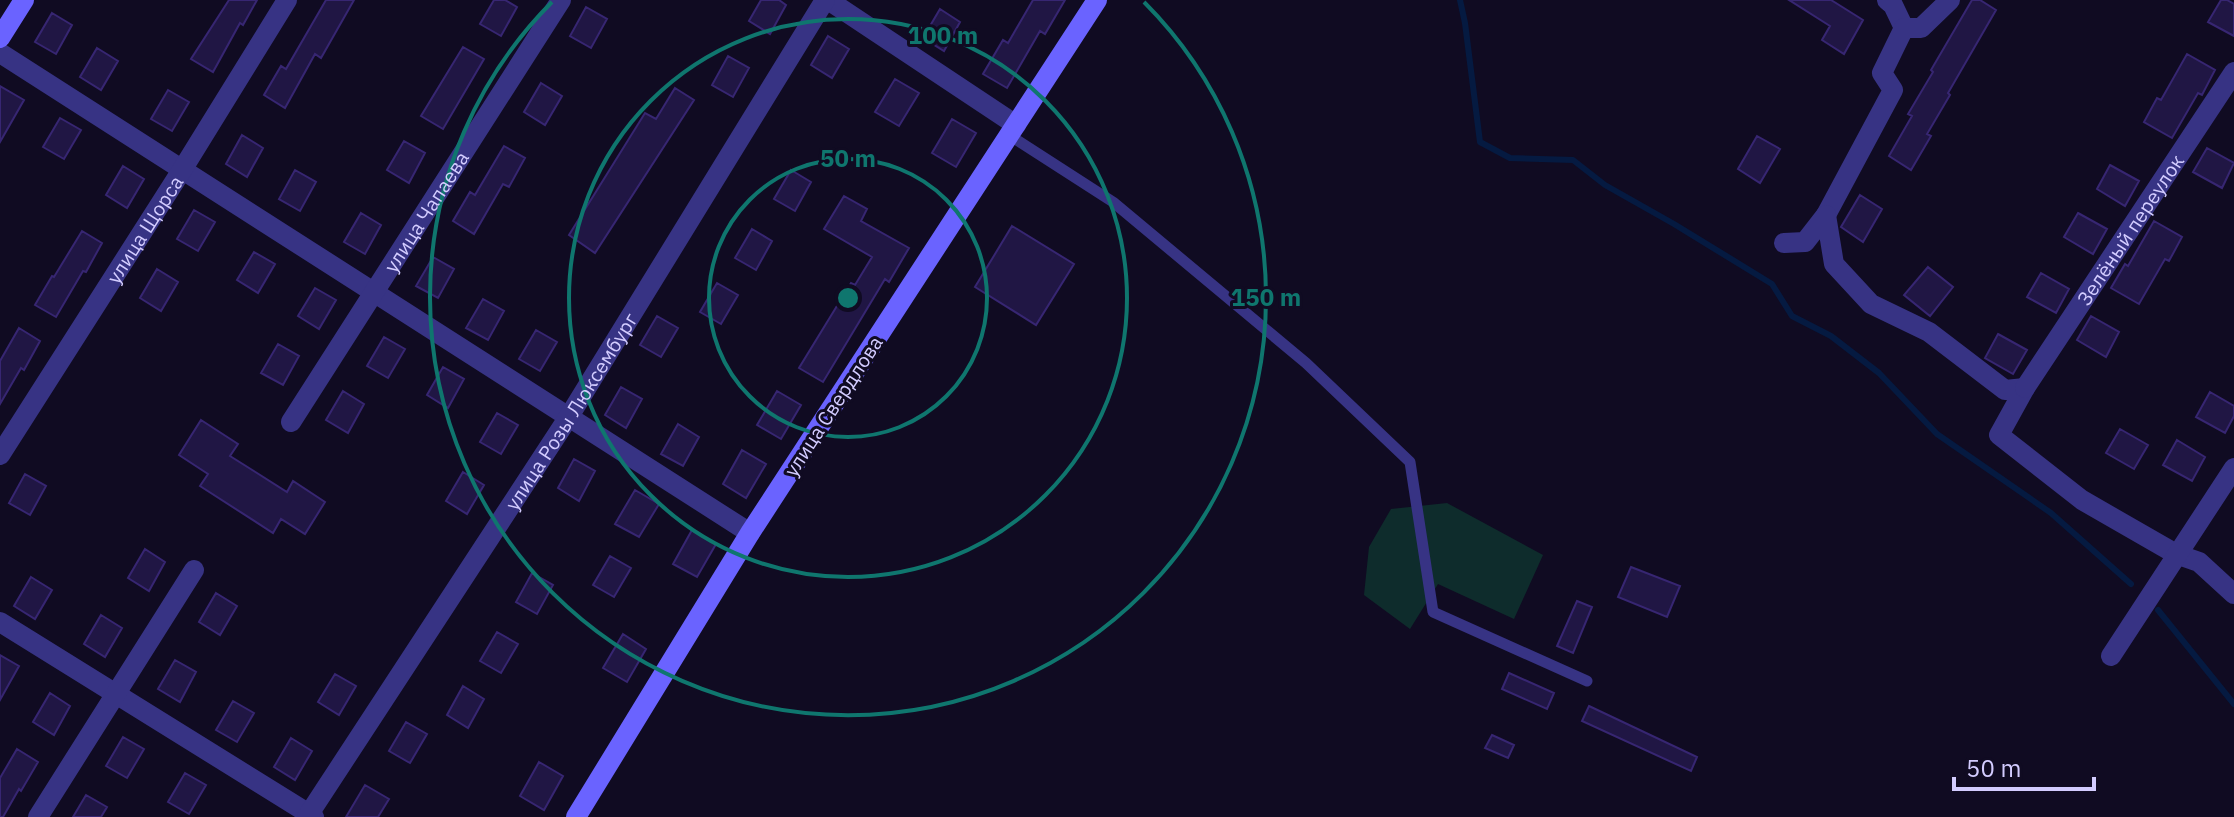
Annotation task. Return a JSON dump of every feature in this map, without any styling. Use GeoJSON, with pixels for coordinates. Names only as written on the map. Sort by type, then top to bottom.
{"type":"FeatureCollection","features":[{"type":"Feature","properties":{"kind":"street"},"geometry":{"type":"LineString","coordinates":[[0,38],[24,0]]}},
{"type":"Feature","properties":{"kind":"street","name":"улица Щорса"},"geometry":{"type":"LineString","coordinates":[[0,455],[287,0]]}},
{"type":"Feature","properties":{"kind":"street","name":"улица Чапаева"},"geometry":{"type":"LineString","coordinates":[[291,422],[561,0]]}},
{"type":"Feature","properties":{"kind":"street"},"geometry":{"type":"LineString","coordinates":[[826,0],[1013,130]]}},
{"type":"Feature","properties":{"kind":"street","name":"улица Розы Люксембург"},"geometry":{"type":"LineString","coordinates":[[310,816],[568,418],[826,0]]}},
{"type":"Feature","properties":{"kind":"street","name":"улица Свердлова"},"geometry":{"type":"LineString","coordinates":[[576,817],[750,533],[1097,0]]}},
{"type":"Feature","properties":{"kind":"street"},"geometry":{"type":"LineString","coordinates":[[1887,0],[1893,5],[1904,28]]}},
{"type":"Feature","properties":{"kind":"street"},"geometry":{"type":"LineString","coordinates":[[1904,28],[1921,28],[1950,0]]}},
{"type":"Feature","properties":{"kind":"street"},"geometry":{"type":"LineString","coordinates":[[1784,243],[1805,242],[1826,215],[1893,90],[1882,73],[1904,28]]}},
{"type":"Feature","properties":{"kind":"street"},"geometry":{"type":"LineString","coordinates":[[0,53],[750,533]]}},
{"type":"Feature","properties":{"kind":"street","name":"Зелёный переулок"},"geometry":{"type":"LineString","coordinates":[[2176,554],[2082,500],[1999,435],[2025,388],[2234,72]]}},
{"type":"Feature","properties":{"kind":"street"},"geometry":{"type":"LineString","coordinates":[[1826,215],[1834,264],[1871,304],[1929,332],[2005,390],[2025,388]]}},
{"type":"Feature","properties":{"kind":"street"},"geometry":{"type":"LineString","coordinates":[[2111,656],[2234,468]]}},
{"type":"Feature","properties":{"kind":"street"},"geometry":{"type":"LineString","coordinates":[[2176,554],[2199,562],[2234,594]]}},
{"type":"Feature","properties":{"kind":"street"},"geometry":{"type":"LineString","coordinates":[[38,817],[194,570]]}},
{"type":"Feature","properties":{"kind":"street"},"geometry":{"type":"LineString","coordinates":[[0,622],[310,816]]}},
{"type":"Feature","properties":{"kind":"lane"},"geometry":{"type":"LineString","coordinates":[[1013,130],[1113,202],[1306,363],[1410,462],[1433,612],[1587,681]]}},
{"type":"Feature","properties":{"kind":"green space"},"geometry":{"type":"Polygon","coordinates":[[[1447,503],[1543,555],[1514,619],[1438,584],[1410,629],[1364,595],[1369,547],[1391,509],[1447,503]]]}},
{"type":"Feature","properties":{"kind":"building"},"geometry":{"type":"Polygon","coordinates":[[[229,0],[257,0],[243,25],[240,23],[213,72],[191,59],[229,0]]]}},
{"type":"Feature","properties":{"kind":"building"},"geometry":{"type":"Polygon","coordinates":[[[326,0],[354,0],[321,58],[315,54],[285,108],[264,95],[281,66],[286,69],[326,0]]]}},
{"type":"Feature","properties":{"kind":"building"},"geometry":{"type":"Polygon","coordinates":[[[494,0],[505,0],[517,7],[501,36],[480,24],[494,0]]]}},
{"type":"Feature","properties":{"kind":"building"},"geometry":{"type":"Polygon","coordinates":[[[761,0],[779,0],[786,5],[770,34],[749,21],[761,0]]]}},
{"type":"Feature","properties":{"kind":"building"},"geometry":{"type":"Polygon","coordinates":[[[1033,0],[1065,0],[1045,34],[1040,31],[1007,88],[983,74],[1003,40],[1008,43],[1033,0]]]}},
{"type":"Feature","properties":{"kind":"building"},"geometry":{"type":"Polygon","coordinates":[[[1789,0],[1831,0],[1863,20],[1844,54],[1822,40],[1830,26],[1789,0]]]}},
{"type":"Feature","properties":{"kind":"building"},"geometry":{"type":"Polygon","coordinates":[[[1972,0],[1980,0],[1996,10],[1948,93],[1950,95],[1927,134],[1931,136],[1911,170],[1889,156],[1912,116],[1908,114],[1933,72],[1931,70],[1972,0]]]}},
{"type":"Feature","properties":{"kind":"building"},"geometry":{"type":"Polygon","coordinates":[[[2221,0],[2234,4],[2234,36],[2208,22],[2221,0]]]}},
{"type":"Feature","properties":{"kind":"building"},"geometry":{"type":"Polygon","coordinates":[[[586,7],[607,19],[591,48],[570,36],[586,7]]]}},
{"type":"Feature","properties":{"kind":"building"},"geometry":{"type":"Polygon","coordinates":[[[940,9],[960,22],[944,51],[923,38],[940,9]]]}},
{"type":"Feature","properties":{"kind":"building"},"geometry":{"type":"Polygon","coordinates":[[[52,13],[72,25],[56,54],[35,42],[52,13]]]}},
{"type":"Feature","properties":{"kind":"building"},"geometry":{"type":"Polygon","coordinates":[[[828,36],[849,49],[832,78],[811,65],[828,36]]]}},
{"type":"Feature","properties":{"kind":"building"},"geometry":{"type":"Polygon","coordinates":[[[463,47],[484,59],[443,129],[421,116],[463,47]]]}},
{"type":"Feature","properties":{"kind":"building"},"geometry":{"type":"Polygon","coordinates":[[[97,48],[118,61],[101,90],[80,77],[97,48]]]}},
{"type":"Feature","properties":{"kind":"building"},"geometry":{"type":"Polygon","coordinates":[[[2187,54],[2215,70],[2172,138],[2144,122],[2157,98],[2161,100],[2187,54]]]}},
{"type":"Feature","properties":{"kind":"building"},"geometry":{"type":"Polygon","coordinates":[[[728,56],[749,68],[733,97],[712,85],[728,56]]]}},
{"type":"Feature","properties":{"kind":"building"},"geometry":{"type":"Polygon","coordinates":[[[895,79],[919,93],[899,126],[875,112],[895,79]]]}},
{"type":"Feature","properties":{"kind":"building"},"geometry":{"type":"Polygon","coordinates":[[[541,83],[562,96],[545,125],[524,112],[541,83]]]}},
{"type":"Feature","properties":{"kind":"building"},"geometry":{"type":"Polygon","coordinates":[[[0,86],[24,100],[0,142],[0,86]]]}},
{"type":"Feature","properties":{"kind":"building"},"geometry":{"type":"Polygon","coordinates":[[[675,88],[694,100],[595,253],[569,235],[645,113],[656,119],[675,88]]]}},
{"type":"Feature","properties":{"kind":"building"},"geometry":{"type":"Polygon","coordinates":[[[168,90],[189,102],[172,131],[151,119],[168,90]]]}},
{"type":"Feature","properties":{"kind":"building"},"geometry":{"type":"Polygon","coordinates":[[[60,118],[81,130],[64,159],[43,147],[60,118]]]}},
{"type":"Feature","properties":{"kind":"building"},"geometry":{"type":"Polygon","coordinates":[[[952,119],[976,133],[956,167],[932,153],[952,119]]]}},
{"type":"Feature","properties":{"kind":"building"},"geometry":{"type":"Polygon","coordinates":[[[242,135],[263,148],[247,177],[226,164],[242,135]]]}},
{"type":"Feature","properties":{"kind":"building"},"geometry":{"type":"Polygon","coordinates":[[[1757,136],[1780,149],[1760,183],[1738,169],[1757,136]]]}},
{"type":"Feature","properties":{"kind":"building"},"geometry":{"type":"Polygon","coordinates":[[[404,141],[425,153],[409,183],[387,170],[404,141]]]}},
{"type":"Feature","properties":{"kind":"building"},"geometry":{"type":"Polygon","coordinates":[[[504,146],[525,158],[509,187],[503,184],[474,234],[453,221],[470,192],[475,195],[504,146]]]}},
{"type":"Feature","properties":{"kind":"building"},"geometry":{"type":"Polygon","coordinates":[[[2207,148],[2234,163],[2222,188],[2193,172],[2207,148]]]}},
{"type":"Feature","properties":{"kind":"building"},"geometry":{"type":"Polygon","coordinates":[[[2110,165],[2139,181],[2125,206],[2097,189],[2110,165]]]}},
{"type":"Feature","properties":{"kind":"building"},"geometry":{"type":"Polygon","coordinates":[[[123,166],[144,179],[127,208],[106,195],[123,166]]]}},
{"type":"Feature","properties":{"kind":"building"},"geometry":{"type":"Polygon","coordinates":[[[295,170],[316,182],[300,211],[279,199],[295,170]]]}},
{"type":"Feature","properties":{"kind":"building"},"geometry":{"type":"Polygon","coordinates":[[[791,170],[811,182],[795,211],[774,199],[791,170]]]}},
{"type":"Feature","properties":{"kind":"building"},"geometry":{"type":"Polygon","coordinates":[[[1860,195],[1882,209],[1863,242],[1841,227],[1860,195]]]}},
{"type":"Feature","properties":{"kind":"building"},"geometry":{"type":"Polygon","coordinates":[[[844,196],[867,209],[861,221],[909,248],[889,282],[885,279],[823,382],[799,368],[851,283],[855,285],[872,257],[824,229],[844,196]]]}},
{"type":"Feature","properties":{"kind":"building"},"geometry":{"type":"Polygon","coordinates":[[[194,210],[215,222],[198,251],[177,239],[194,210]]]}},
{"type":"Feature","properties":{"kind":"building"},"geometry":{"type":"Polygon","coordinates":[[[361,213],[381,225],[365,254],[344,242],[361,213]]]}},
{"type":"Feature","properties":{"kind":"building"},"geometry":{"type":"Polygon","coordinates":[[[2078,213],[2107,229],[2093,254],[2064,237],[2078,213]]]}},
{"type":"Feature","properties":{"kind":"building"},"geometry":{"type":"Polygon","coordinates":[[[2154,221],[2182,237],[2169,261],[2165,259],[2139,304],[2111,288],[2125,264],[2128,266],[2154,221]]]}},
{"type":"Feature","properties":{"kind":"building"},"geometry":{"type":"Polygon","coordinates":[[[1012,226],[1074,264],[1036,325],[975,287],[1012,226]]]}},
{"type":"Feature","properties":{"kind":"building"},"geometry":{"type":"Polygon","coordinates":[[[752,229],[772,241],[756,270],[735,258],[752,229]]]}},
{"type":"Feature","properties":{"kind":"building"},"geometry":{"type":"Polygon","coordinates":[[[82,231],[102,243],[56,317],[35,305],[82,231]]]}},
{"type":"Feature","properties":{"kind":"building"},"geometry":{"type":"Polygon","coordinates":[[[254,252],[275,264],[258,293],[237,280],[254,252]]]}},
{"type":"Feature","properties":{"kind":"building"},"geometry":{"type":"Polygon","coordinates":[[[433,257],[454,269],[438,298],[416,286],[433,257]]]}},
{"type":"Feature","properties":{"kind":"building"},"geometry":{"type":"Polygon","coordinates":[[[1928,267],[1953,287],[1930,316],[1904,295],[1928,267]]]}},
{"type":"Feature","properties":{"kind":"building"},"geometry":{"type":"Polygon","coordinates":[[[157,269],[178,282],[161,311],[140,298],[157,269]]]}},
{"type":"Feature","properties":{"kind":"building"},"geometry":{"type":"Polygon","coordinates":[[[2041,273],[2069,289],[2056,313],[2027,297],[2041,273]]]}},
{"type":"Feature","properties":{"kind":"building"},"geometry":{"type":"Polygon","coordinates":[[[717,283],[738,295],[721,324],[700,312],[717,283]]]}},
{"type":"Feature","properties":{"kind":"building"},"geometry":{"type":"Polygon","coordinates":[[[315,288],[336,300],[319,329],[298,316],[315,288]]]}},
{"type":"Feature","properties":{"kind":"building"},"geometry":{"type":"Polygon","coordinates":[[[483,299],[504,311],[488,340],[466,328],[483,299]]]}},
{"type":"Feature","properties":{"kind":"building"},"geometry":{"type":"Polygon","coordinates":[[[657,316],[678,328],[661,357],[640,345],[657,316]]]}},
{"type":"Feature","properties":{"kind":"building"},"geometry":{"type":"Polygon","coordinates":[[[2091,316],[2119,332],[2106,357],[2077,340],[2091,316]]]}},
{"type":"Feature","properties":{"kind":"building"},"geometry":{"type":"Polygon","coordinates":[[[19,328],[40,341],[0,404],[0,361],[19,328]]]}},
{"type":"Feature","properties":{"kind":"building"},"geometry":{"type":"Polygon","coordinates":[[[536,330],[557,342],[540,371],[519,359],[536,330]]]}},
{"type":"Feature","properties":{"kind":"building"},"geometry":{"type":"Polygon","coordinates":[[[1998,334],[2027,350],[2013,374],[1985,358],[1998,334]]]}},
{"type":"Feature","properties":{"kind":"building"},"geometry":{"type":"Polygon","coordinates":[[[384,337],[405,349],[388,378],[367,366],[384,337]]]}},
{"type":"Feature","properties":{"kind":"building"},"geometry":{"type":"Polygon","coordinates":[[[278,344],[299,356],[283,385],[261,373],[278,344]]]}},
{"type":"Feature","properties":{"kind":"building"},"geometry":{"type":"Polygon","coordinates":[[[443,367],[464,379],[448,408],[427,395],[443,367]]]}},
{"type":"Feature","properties":{"kind":"building"},"geometry":{"type":"Polygon","coordinates":[[[621,387],[642,399],[626,428],[605,415],[621,387]]]}},
{"type":"Feature","properties":{"kind":"building"},"geometry":{"type":"Polygon","coordinates":[[[343,391],[364,404],[348,433],[326,420],[343,391]]]}},
{"type":"Feature","properties":{"kind":"building"},"geometry":{"type":"Polygon","coordinates":[[[777,391],[801,405],[781,439],[757,425],[777,391]]]}},
{"type":"Feature","properties":{"kind":"building"},"geometry":{"type":"Polygon","coordinates":[[[2210,392],[2234,406],[2234,416],[2225,433],[2196,417],[2210,392]]]}},
{"type":"Feature","properties":{"kind":"building"},"geometry":{"type":"Polygon","coordinates":[[[497,413],[518,425],[501,454],[480,442],[497,413]]]}},
{"type":"Feature","properties":{"kind":"building"},"geometry":{"type":"Polygon","coordinates":[[[201,420],[238,444],[230,456],[287,492],[293,481],[325,502],[305,534],[281,519],[273,533],[200,486],[208,474],[179,455],[201,420]]]}},
{"type":"Feature","properties":{"kind":"building"},"geometry":{"type":"Polygon","coordinates":[[[678,424],[699,437],[683,466],[661,454],[678,424]]]}},
{"type":"Feature","properties":{"kind":"building"},"geometry":{"type":"Polygon","coordinates":[[[2120,429],[2148,445],[2134,469],[2106,453],[2120,429]]]}},
{"type":"Feature","properties":{"kind":"building"},"geometry":{"type":"Polygon","coordinates":[[[2177,440],[2205,457],[2192,481],[2163,465],[2177,440]]]}},
{"type":"Feature","properties":{"kind":"building"},"geometry":{"type":"Polygon","coordinates":[[[742,450],[766,464],[746,498],[723,484],[742,450]]]}},
{"type":"Feature","properties":{"kind":"building"},"geometry":{"type":"Polygon","coordinates":[[[574,459],[595,471],[579,501],[558,488],[574,459]]]}},
{"type":"Feature","properties":{"kind":"building"},"geometry":{"type":"Polygon","coordinates":[[[463,472],[484,485],[467,514],[446,501],[463,472]]]}},
{"type":"Feature","properties":{"kind":"building"},"geometry":{"type":"Polygon","coordinates":[[[25,474],[46,486],[30,515],[9,503],[25,474]]]}},
{"type":"Feature","properties":{"kind":"building"},"geometry":{"type":"Polygon","coordinates":[[[635,490],[659,504],[639,537],[615,524],[635,490]]]}},
{"type":"Feature","properties":{"kind":"building"},"geometry":{"type":"Polygon","coordinates":[[[692,530],[716,544],[697,577],[673,564],[692,530]]]}},
{"type":"Feature","properties":{"kind":"building"},"geometry":{"type":"Polygon","coordinates":[[[145,549],[165,562],[149,591],[128,578],[145,549]]]}},
{"type":"Feature","properties":{"kind":"building"},"geometry":{"type":"Polygon","coordinates":[[[610,556],[631,568],[614,597],[593,585],[610,556]]]}},
{"type":"Feature","properties":{"kind":"building"},"geometry":{"type":"Polygon","coordinates":[[[1631,567],[1680,586],[1667,617],[1618,597],[1631,567]]]}},
{"type":"Feature","properties":{"kind":"building"},"geometry":{"type":"Polygon","coordinates":[[[532,573],[553,585],[537,614],[516,602],[532,573]]]}},
{"type":"Feature","properties":{"kind":"building"},"geometry":{"type":"Polygon","coordinates":[[[31,577],[52,590],[35,619],[14,606],[31,577]]]}},
{"type":"Feature","properties":{"kind":"building"},"geometry":{"type":"Polygon","coordinates":[[[216,593],[237,606],[220,635],[199,622],[216,593]]]}},
{"type":"Feature","properties":{"kind":"building"},"geometry":{"type":"Polygon","coordinates":[[[1577,601],[1592,607],[1573,653],[1557,646],[1577,601]]]}},
{"type":"Feature","properties":{"kind":"building"},"geometry":{"type":"Polygon","coordinates":[[[101,615],[122,628],[105,657],[84,644],[101,615]]]}},
{"type":"Feature","properties":{"kind":"building"},"geometry":{"type":"Polygon","coordinates":[[[497,632],[518,644],[501,673],[480,661],[497,632]]]}},
{"type":"Feature","properties":{"kind":"building"},"geometry":{"type":"Polygon","coordinates":[[[623,634],[646,649],[627,682],[603,668],[623,634]]]}},
{"type":"Feature","properties":{"kind":"building"},"geometry":{"type":"Polygon","coordinates":[[[0,655],[19,666],[0,700],[0,655]]]}},
{"type":"Feature","properties":{"kind":"building"},"geometry":{"type":"Polygon","coordinates":[[[175,660],[196,672],[180,702],[158,689],[175,660]]]}},
{"type":"Feature","properties":{"kind":"building"},"geometry":{"type":"Polygon","coordinates":[[[1509,673],[1554,693],[1547,709],[1502,689],[1509,673]]]}},
{"type":"Feature","properties":{"kind":"building"},"geometry":{"type":"Polygon","coordinates":[[[335,674],[356,686],[339,715],[318,702],[335,674]]]}},
{"type":"Feature","properties":{"kind":"building"},"geometry":{"type":"Polygon","coordinates":[[[463,686],[484,699],[468,728],[447,715],[463,686]]]}},
{"type":"Feature","properties":{"kind":"building"},"geometry":{"type":"Polygon","coordinates":[[[50,693],[70,706],[54,735],[33,722],[50,693]]]}},
{"type":"Feature","properties":{"kind":"building"},"geometry":{"type":"Polygon","coordinates":[[[233,701],[254,713],[237,742],[216,730],[233,701]]]}},
{"type":"Feature","properties":{"kind":"building"},"geometry":{"type":"Polygon","coordinates":[[[1589,706],[1697,757],[1691,771],[1582,721],[1589,706]]]}},
{"type":"Feature","properties":{"kind":"building"},"geometry":{"type":"Polygon","coordinates":[[[406,722],[427,734],[410,763],[389,751],[406,722]]]}},
{"type":"Feature","properties":{"kind":"building"},"geometry":{"type":"Polygon","coordinates":[[[1492,735],[1514,745],[1508,758],[1485,748],[1492,735]]]}},
{"type":"Feature","properties":{"kind":"building"},"geometry":{"type":"Polygon","coordinates":[[[123,737],[144,749],[127,778],[106,766],[123,737]]]}},
{"type":"Feature","properties":{"kind":"building"},"geometry":{"type":"Polygon","coordinates":[[[291,738],[312,751],[295,780],[274,767],[291,738]]]}},
{"type":"Feature","properties":{"kind":"building"},"geometry":{"type":"Polygon","coordinates":[[[17,749],[38,762],[21,791],[19,789],[3,817],[0,817],[0,778],[17,749]]]}},
{"type":"Feature","properties":{"kind":"building"},"geometry":{"type":"Polygon","coordinates":[[[539,762],[563,776],[544,810],[520,796],[539,762]]]}},
{"type":"Feature","properties":{"kind":"building"},"geometry":{"type":"Polygon","coordinates":[[[185,773],[206,785],[189,814],[168,802],[185,773]]]}},
{"type":"Feature","properties":{"kind":"building"},"geometry":{"type":"Polygon","coordinates":[[[365,785],[389,799],[378,817],[346,817],[365,785]]]}},
{"type":"Feature","properties":{"kind":"building"},"geometry":{"type":"Polygon","coordinates":[[[86,795],[107,807],[101,817],[73,817],[86,795]]]}},
{"type":"Feature","properties":{"kind":"waterway"},"geometry":{"type":"LineString","coordinates":[[1460,0],[1480,142],[1510,158],[1573,160],[1605,185],[1772,284],[1792,316],[1831,336],[1879,373],[1937,434],[2051,513],[2131,584]]}},
{"type":"Feature","properties":{"kind":"waterway"},"geometry":{"type":"LineString","coordinates":[[2158,610],[2234,704]]}}]}
